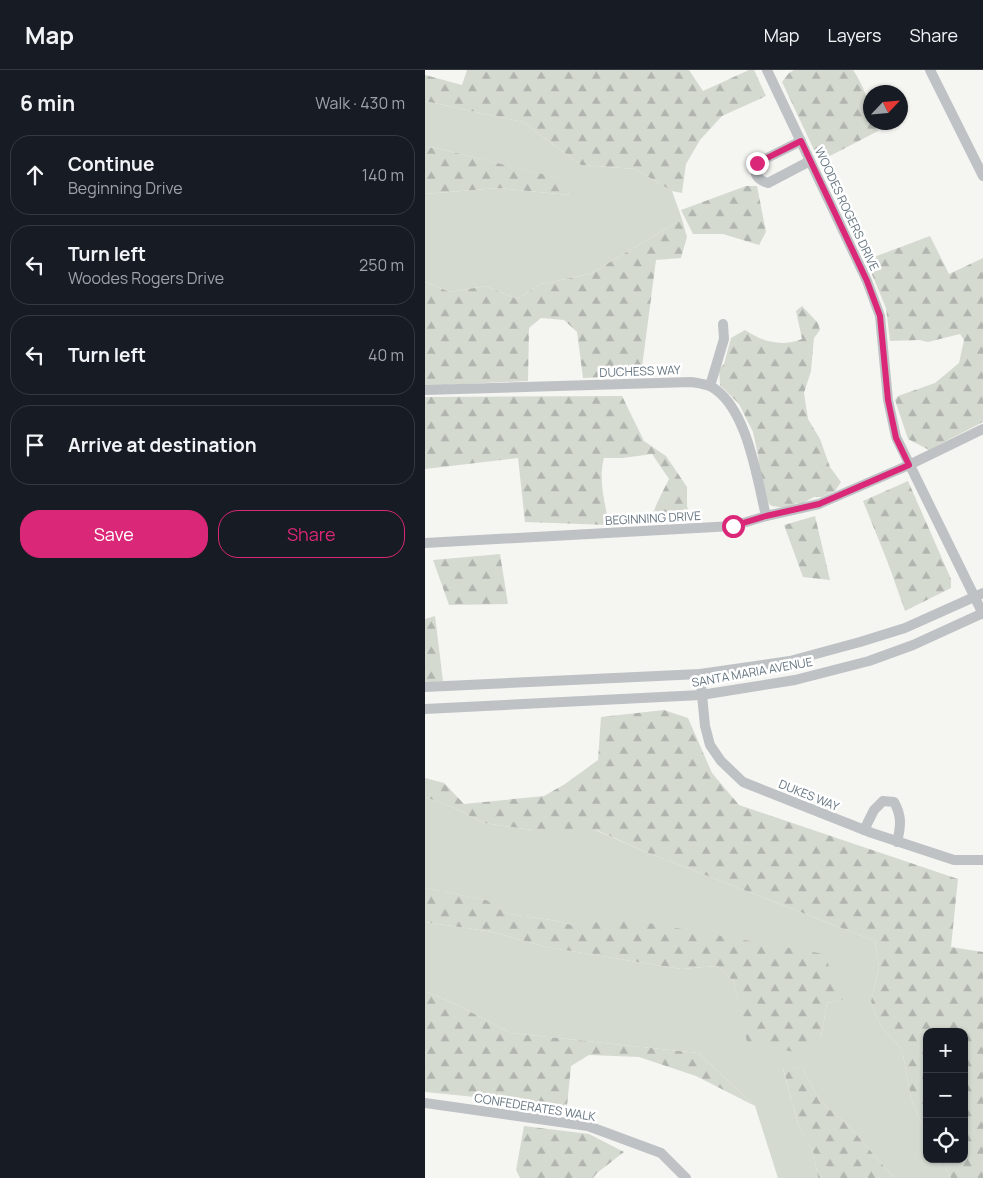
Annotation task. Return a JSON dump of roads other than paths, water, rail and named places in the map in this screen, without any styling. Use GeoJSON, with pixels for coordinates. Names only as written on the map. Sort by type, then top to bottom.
{"type":"FeatureCollection","features":[{"type":"Feature","properties":{"kind":"street","name":"WOODES ROGERS DRIVE"},"geometry":{"type":"LineString","coordinates":[[767,70],[867,281],[880,316],[888,400],[896,438],[979,595],[983,613]]}},
{"type":"Feature","properties":{"kind":"street"},"geometry":{"type":"LineString","coordinates":[[930,70],[983,176]]}},
{"type":"Feature","properties":{"kind":"street"},"geometry":{"type":"LineString","coordinates":[[801,141],[757,163],[755,167],[756,175],[759,180],[768,183],[810,161]]}},
{"type":"Feature","properties":{"kind":"street"},"geometry":{"type":"LineString","coordinates":[[723,324],[724,339],[710,386],[730,404],[746,436],[766,516]]}},
{"type":"Feature","properties":{"kind":"street","name":"DUCHESS WAY"},"geometry":{"type":"LineString","coordinates":[[425,390],[691,382],[710,386]]}},
{"type":"Feature","properties":{"kind":"street","name":"BEGINNING DRIVE"},"geometry":{"type":"LineString","coordinates":[[425,543],[733,526],[766,516],[819,504],[909,465],[983,429]]}},
{"type":"Feature","properties":{"kind":"street","name":"SANTA MARIA AVENUE"},"geometry":{"type":"LineString","coordinates":[[425,687],[700,674],[790,661],[905,628],[979,595]]}},
{"type":"Feature","properties":{"kind":"street","name":"SANTA MARIA AVENUE"},"geometry":{"type":"LineString","coordinates":[[425,709],[701,695],[795,680],[869,661],[913,645],[983,613]]}},
{"type":"Feature","properties":{"kind":"street","name":"DUKES WAY"},"geometry":{"type":"LineString","coordinates":[[700,674],[705,726],[710,745],[721,761],[743,782],[897,842],[954,860],[983,860]]}},
{"type":"Feature","properties":{"kind":"street"},"geometry":{"type":"LineString","coordinates":[[864,830],[878,805],[883,801],[894,802],[900,812],[900,828],[897,842]]}},
{"type":"Feature","properties":{"kind":"street","name":"CONFEDERATES WALK"},"geometry":{"type":"LineString","coordinates":[[425,1103],[587,1126],[661,1153],[686,1178]]}}]}
